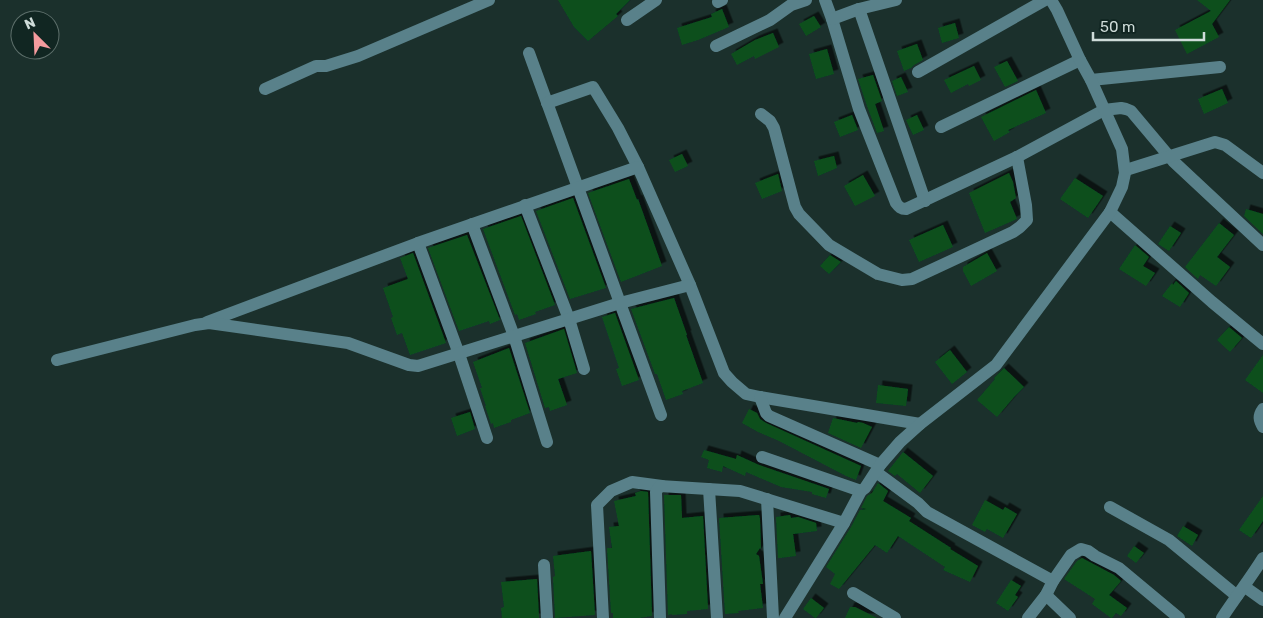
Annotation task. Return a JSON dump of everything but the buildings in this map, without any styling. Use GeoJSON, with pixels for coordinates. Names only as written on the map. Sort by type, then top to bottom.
{"type":"FeatureCollection","features":[{"type":"Feature","properties":{"kind":"street"},"geometry":{"type":"LineString","coordinates":[[265,89],[316,66],[326,66],[358,56],[488,0]]}},
{"type":"Feature","properties":{"kind":"street"},"geometry":{"type":"LineString","coordinates":[[627,20],[656,0]]}},
{"type":"Feature","properties":{"kind":"street"},"geometry":{"type":"LineString","coordinates":[[716,46],[770,20],[791,5],[806,0]]}},
{"type":"Feature","properties":{"kind":"street"},"geometry":{"type":"LineString","coordinates":[[826,0],[859,109],[896,203],[902,210],[1017,157],[1104,110],[1121,108],[1131,111],[1170,157],[1263,245]]}},
{"type":"Feature","properties":{"kind":"street"},"geometry":{"type":"LineString","coordinates":[[832,19],[859,9],[896,0]]}},
{"type":"Feature","properties":{"kind":"street"},"geometry":{"type":"LineString","coordinates":[[918,72],[1045,0]]}},
{"type":"Feature","properties":{"kind":"street"},"geometry":{"type":"LineString","coordinates":[[785,618],[878,468],[900,442],[920,424],[996,365],[1110,212],[1122,187],[1126,170],[1122,150],[1091,80],[1051,0]]}},
{"type":"Feature","properties":{"kind":"street"},"geometry":{"type":"LineString","coordinates":[[859,9],[925,201]]}},
{"type":"Feature","properties":{"kind":"street"},"geometry":{"type":"LineString","coordinates":[[529,53],[662,415]]}},
{"type":"Feature","properties":{"kind":"street"},"geometry":{"type":"LineString","coordinates":[[941,128],[1080,60]]}},
{"type":"Feature","properties":{"kind":"street"},"geometry":{"type":"LineString","coordinates":[[1091,80],[1220,67]]}},
{"type":"Feature","properties":{"kind":"street"},"geometry":{"type":"LineString","coordinates":[[547,103],[593,87],[618,128],[638,167],[690,285],[724,373],[732,382],[746,394],[920,424]]}},
{"type":"Feature","properties":{"kind":"street"},"geometry":{"type":"LineString","coordinates":[[762,114],[772,124],[795,207],[799,214],[829,245],[874,272],[902,280],[912,279],[1013,232],[1027,220],[1026,204],[1017,157]]}},
{"type":"Feature","properties":{"kind":"street"},"geometry":{"type":"LineString","coordinates":[[1126,170],[1215,142],[1224,145],[1263,173]]}},
{"type":"Feature","properties":{"kind":"street"},"geometry":{"type":"LineString","coordinates":[[57,360],[203,323],[418,243],[638,167]]}},
{"type":"Feature","properties":{"kind":"street"},"geometry":{"type":"LineString","coordinates":[[526,205],[569,319],[584,369]]}},
{"type":"Feature","properties":{"kind":"street"},"geometry":{"type":"LineString","coordinates":[[1110,212],[1212,302],[1263,344]]}},
{"type":"Feature","properties":{"kind":"street"},"geometry":{"type":"LineString","coordinates":[[472,224],[514,336],[548,442]]}},
{"type":"Feature","properties":{"kind":"street"},"geometry":{"type":"LineString","coordinates":[[418,243],[459,354],[486,438]]}},
{"type":"Feature","properties":{"kind":"street"},"geometry":{"type":"LineString","coordinates":[[203,323],[348,343],[418,366],[620,303],[690,285]]}},
{"type":"Feature","properties":{"kind":"street"},"geometry":{"type":"LineString","coordinates":[[760,397],[769,416],[878,468],[927,512],[1053,581]]}},
{"type":"Feature","properties":{"kind":"street"},"geometry":{"type":"LineString","coordinates":[[1263,409],[1259,415],[1263,427]]}},
{"type":"Feature","properties":{"kind":"street"},"geometry":{"type":"LineString","coordinates":[[762,457],[862,491]]}},
{"type":"Feature","properties":{"kind":"street"},"geometry":{"type":"LineString","coordinates":[[603,618],[597,505],[611,491],[632,482],[740,491],[844,523]]}},
{"type":"Feature","properties":{"kind":"street"},"geometry":{"type":"LineString","coordinates":[[660,618],[656,492],[662,486]]}},
{"type":"Feature","properties":{"kind":"street"},"geometry":{"type":"LineString","coordinates":[[709,489],[717,618]]}},
{"type":"Feature","properties":{"kind":"street"},"geometry":{"type":"LineString","coordinates":[[767,499],[774,618]]}},
{"type":"Feature","properties":{"kind":"street"},"geometry":{"type":"LineString","coordinates":[[1110,507],[1169,540],[1241,591],[1263,600]]}},
{"type":"Feature","properties":{"kind":"street"},"geometry":{"type":"LineString","coordinates":[[1028,618],[1046,595],[1053,581],[1071,556],[1081,549],[1119,568],[1179,618]]}},
{"type":"Feature","properties":{"kind":"street"},"geometry":{"type":"LineString","coordinates":[[1222,618],[1263,558]]}},
{"type":"Feature","properties":{"kind":"street"},"geometry":{"type":"LineString","coordinates":[[544,565],[547,618]]}},
{"type":"Feature","properties":{"kind":"street"},"geometry":{"type":"LineString","coordinates":[[853,593],[895,618]]}},
{"type":"Feature","properties":{"kind":"street"},"geometry":{"type":"LineString","coordinates":[[1046,595],[1070,618]]}}]}
